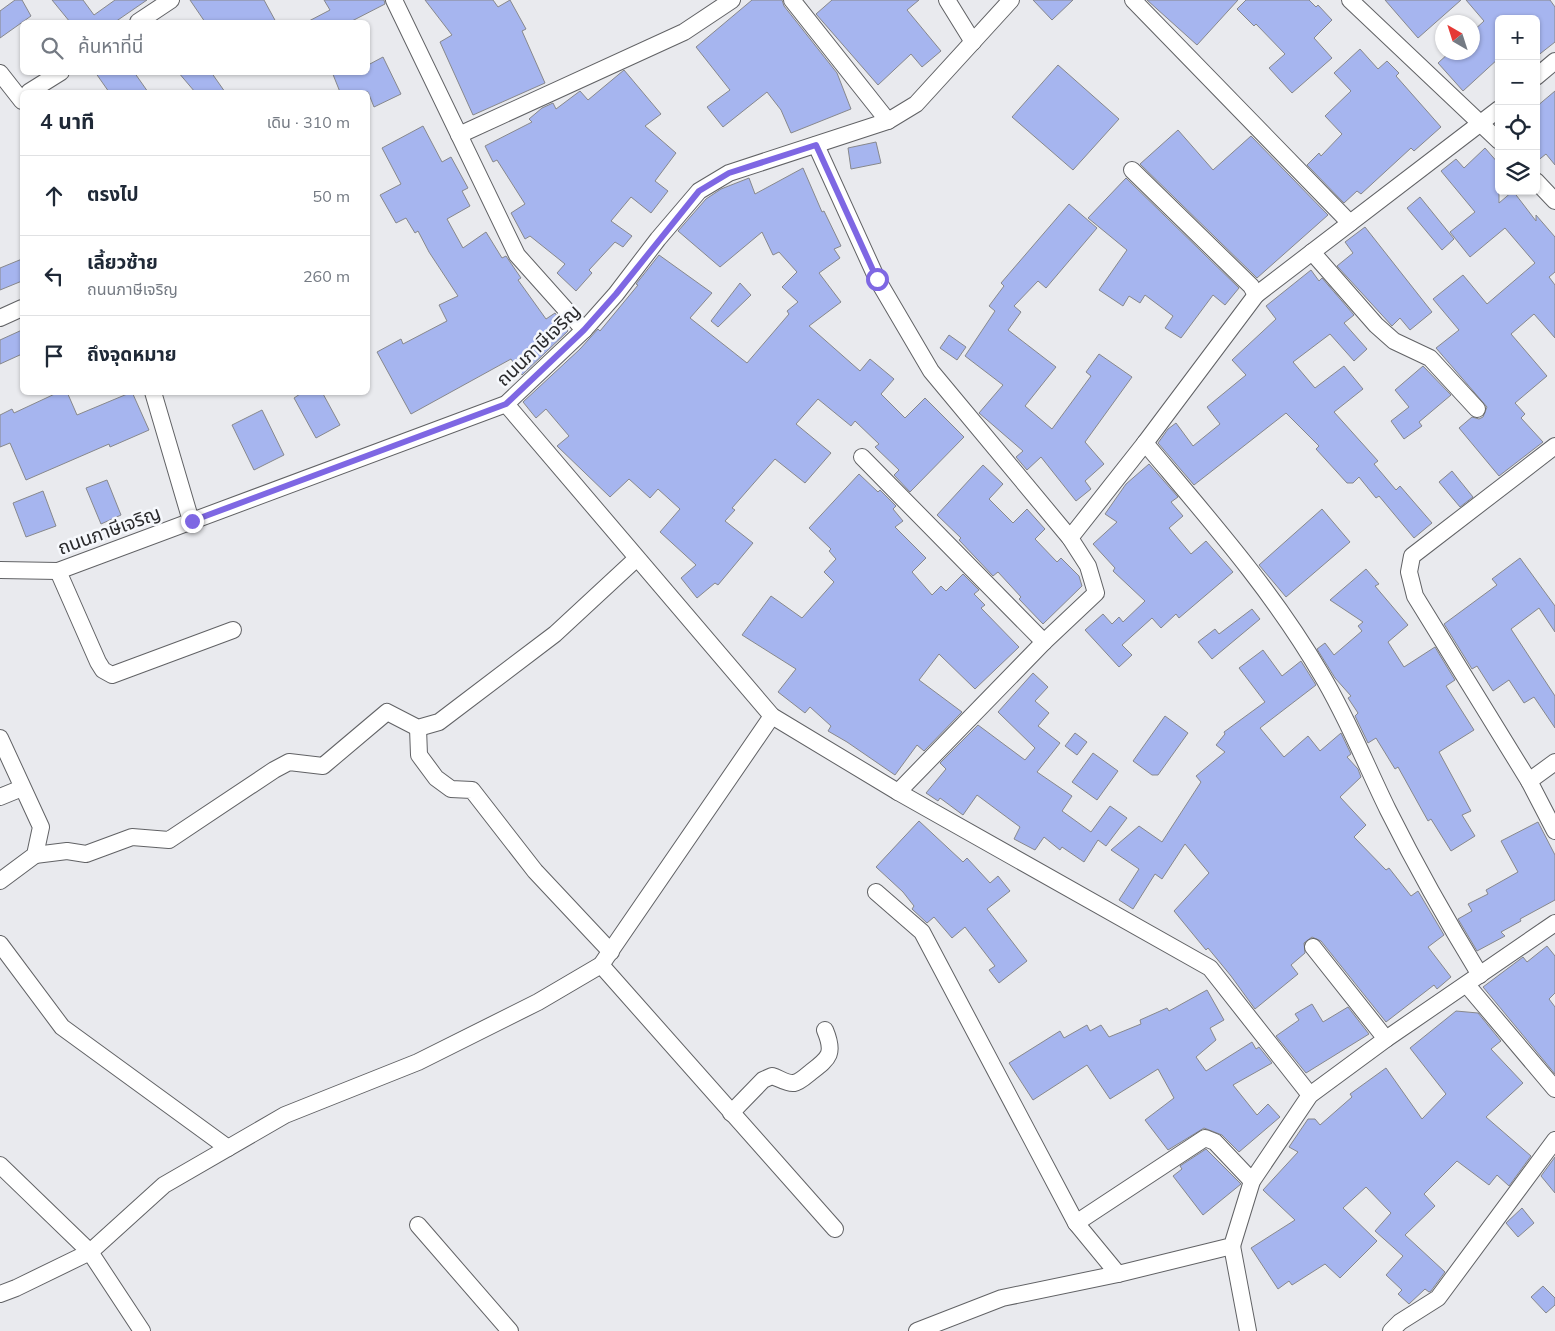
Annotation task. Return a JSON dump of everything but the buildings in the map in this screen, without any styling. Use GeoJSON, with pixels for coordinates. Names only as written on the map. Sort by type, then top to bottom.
{"type":"FeatureCollection","features":[{"type":"Feature","properties":{"kind":"street"},"geometry":{"type":"LineString","coordinates":[[141,20],[171,0]]}},
{"type":"Feature","properties":{"kind":"street"},"geometry":{"type":"LineString","coordinates":[[394,0],[517,255],[584,330]]}},
{"type":"Feature","properties":{"kind":"street"},"geometry":{"type":"LineString","coordinates":[[459,135],[684,32],[732,0]]}},
{"type":"Feature","properties":{"kind":"street"},"geometry":{"type":"LineString","coordinates":[[792,0],[888,121]]}},
{"type":"Feature","properties":{"kind":"street"},"geometry":{"type":"LineString","coordinates":[[947,0],[973,42]]}},
{"type":"Feature","properties":{"kind":"street","name":"ถนนภาษีเจริญ"},"geometry":{"type":"LineString","coordinates":[[0,570],[58,571],[506,404],[584,330],[616,294],[699,191],[729,173],[888,121],[916,104],[1011,0]]}},
{"type":"Feature","properties":{"kind":"street"},"geometry":{"type":"LineString","coordinates":[[1133,0],[1350,223]]}},
{"type":"Feature","properties":{"kind":"street"},"geometry":{"type":"LineString","coordinates":[[1350,0],[1495,137]]}},
{"type":"Feature","properties":{"kind":"street"},"geometry":{"type":"LineString","coordinates":[[1540,74],[1555,62]]}},
{"type":"Feature","properties":{"kind":"street"},"geometry":{"type":"LineString","coordinates":[[0,73],[20,94]]}},
{"type":"Feature","properties":{"kind":"street"},"geometry":{"type":"LineString","coordinates":[[34,90],[56,75]]}},
{"type":"Feature","properties":{"kind":"street"},"geometry":{"type":"LineString","coordinates":[[1070,538],[1145,443],[1256,296],[1495,112]]}},
{"type":"Feature","properties":{"kind":"street"},"geometry":{"type":"LineString","coordinates":[[816,145],[877,279],[931,371],[1070,538],[1088,566],[1096,593],[1044,642],[898,792]]}},
{"type":"Feature","properties":{"kind":"street"},"geometry":{"type":"LineString","coordinates":[[1132,170],[1250,286],[1256,296]]}},
{"type":"Feature","properties":{"kind":"street"},"geometry":{"type":"LineString","coordinates":[[1540,185],[1555,201]]}},
{"type":"Feature","properties":{"kind":"street"},"geometry":{"type":"LineString","coordinates":[[1312,252],[1376,325],[1394,341],[1430,358],[1477,409]]}},
{"type":"Feature","properties":{"kind":"street"},"geometry":{"type":"LineString","coordinates":[[0,318],[20,309]]}},
{"type":"Feature","properties":{"kind":"street"},"geometry":{"type":"LineString","coordinates":[[154,395],[192,521]]}},
{"type":"Feature","properties":{"kind":"street"},"geometry":{"type":"LineString","coordinates":[[506,404],[636,559],[772,716],[898,792],[1210,968],[1310,1095]]}},
{"type":"Feature","properties":{"kind":"street"},"geometry":{"type":"LineString","coordinates":[[1145,443],[1246,563],[1286,616],[1322,676],[1403,839],[1442,912],[1473,980],[1555,1088]]}},
{"type":"Feature","properties":{"kind":"street"},"geometry":{"type":"LineString","coordinates":[[1555,446],[1412,556],[1409,572],[1414,596],[1529,780],[1555,831]]}},
{"type":"Feature","properties":{"kind":"street"},"geometry":{"type":"LineString","coordinates":[[862,457],[1044,642]]}},
{"type":"Feature","properties":{"kind":"street"},"geometry":{"type":"LineString","coordinates":[[0,881],[36,855],[67,851],[86,854],[132,837],[169,840],[289,762],[323,766],[387,712],[418,728],[439,722],[555,634],[636,559]]}},
{"type":"Feature","properties":{"kind":"street"},"geometry":{"type":"LineString","coordinates":[[58,571],[98,662],[103,670],[112,675],[233,630]]}},
{"type":"Feature","properties":{"kind":"street"},"geometry":{"type":"LineString","coordinates":[[0,1294],[90,1252],[164,1185],[285,1115],[418,1062],[538,1002],[602,965],[772,716]]}},
{"type":"Feature","properties":{"kind":"street"},"geometry":{"type":"LineString","coordinates":[[418,728],[419,755],[436,778],[451,789],[472,790],[535,871],[611,952]]}},
{"type":"Feature","properties":{"kind":"street"},"geometry":{"type":"LineString","coordinates":[[0,738],[41,827],[36,855]]}},
{"type":"Feature","properties":{"kind":"street"},"geometry":{"type":"LineString","coordinates":[[1529,780],[1555,762]]}},
{"type":"Feature","properties":{"kind":"street"},"geometry":{"type":"LineString","coordinates":[[0,797],[22,788]]}},
{"type":"Feature","properties":{"kind":"street"},"geometry":{"type":"LineString","coordinates":[[876,892],[922,932],[1076,1223],[1118,1274]]}},
{"type":"Feature","properties":{"kind":"street"},"geometry":{"type":"LineString","coordinates":[[1248,1331],[1232,1246],[1252,1181],[1310,1095],[1386,1038],[1555,923]]}},
{"type":"Feature","properties":{"kind":"street"},"geometry":{"type":"LineString","coordinates":[[0,944],[62,1027],[228,1148]]}},
{"type":"Feature","properties":{"kind":"street"},"geometry":{"type":"LineString","coordinates":[[1313,946],[1386,1038]]}},
{"type":"Feature","properties":{"kind":"street"},"geometry":{"type":"LineString","coordinates":[[602,965],[835,1229]]}},
{"type":"Feature","properties":{"kind":"street"},"geometry":{"type":"LineString","coordinates":[[731,1113],[763,1080],[772,1076],[789,1083],[796,1083],[827,1059],[830,1042],[825,1030]]}},
{"type":"Feature","properties":{"kind":"street"},"geometry":{"type":"LineString","coordinates":[[1076,1223],[1204,1138],[1215,1142],[1252,1181]]}},
{"type":"Feature","properties":{"kind":"street"},"geometry":{"type":"LineString","coordinates":[[1391,1331],[1400,1322],[1438,1298],[1555,1140]]}},
{"type":"Feature","properties":{"kind":"street"},"geometry":{"type":"LineString","coordinates":[[0,1165],[90,1252],[142,1331]]}},
{"type":"Feature","properties":{"kind":"street"},"geometry":{"type":"LineString","coordinates":[[418,1225],[510,1331]]}},
{"type":"Feature","properties":{"kind":"street"},"geometry":{"type":"LineString","coordinates":[[917,1331],[1002,1298],[1118,1274],[1232,1246]]}},
{"type":"Feature","properties":{"kind":"route"},"geometry":{"type":"LineString","coordinates":[[192,521],[506,404],[584,330],[616,294],[658,239],[699,191],[729,173],[816,145],[877,279]]}}]}
